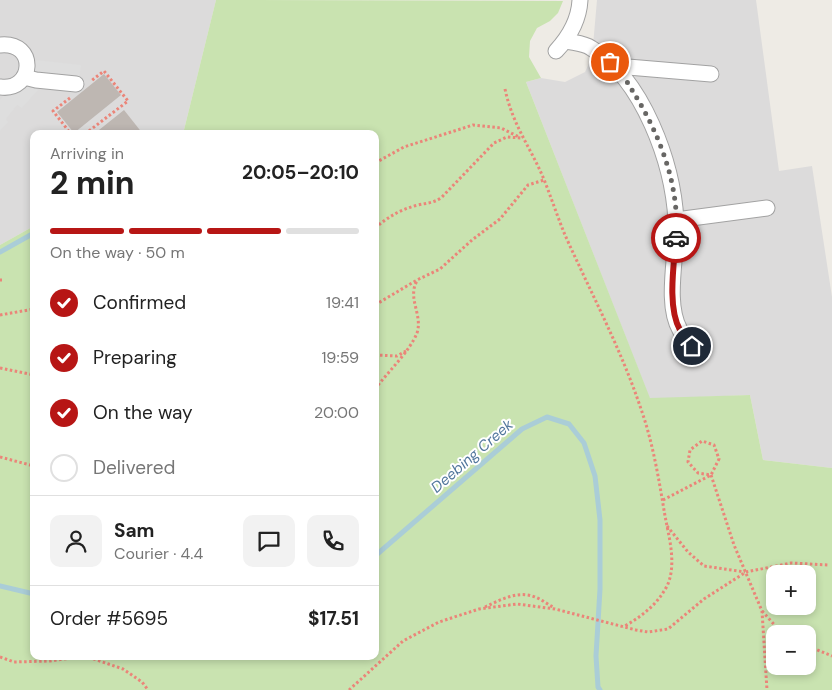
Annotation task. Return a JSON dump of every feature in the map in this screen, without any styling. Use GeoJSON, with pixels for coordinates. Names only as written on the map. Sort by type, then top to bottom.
{"type":"FeatureCollection","features":[{"type":"Feature","properties":{"kind":"street"},"geometry":{"type":"LineString","coordinates":[[580,0],[574,23],[561,46],[590,46],[620,71],[647,114],[659,139],[668,169],[676,220],[673,271],[674,305],[680,331],[692,346]]}},
{"type":"Feature","properties":{"kind":"street"},"geometry":{"type":"LineString","coordinates":[[0,45],[14,46],[25,56],[27,63],[24,77],[13,86],[0,87]]}},
{"type":"Feature","properties":{"kind":"street"},"geometry":{"type":"LineString","coordinates":[[620,71],[628,67],[710,74]]}},
{"type":"Feature","properties":{"kind":"street"},"geometry":{"type":"LineString","coordinates":[[24,77],[76,84]]}},
{"type":"Feature","properties":{"kind":"street"},"geometry":{"type":"LineString","coordinates":[[676,220],[767,208]]}},
{"type":"Feature","properties":{"kind":"path"},"geometry":{"type":"LineString","coordinates":[[505,89],[509,109],[544,180],[565,235],[602,312],[641,409],[658,468],[672,558],[667,585],[654,604],[637,619],[623,627]]}},
{"type":"Feature","properties":{"kind":"path"},"geometry":{"type":"LineString","coordinates":[[90,130],[128,101]]}},
{"type":"Feature","properties":{"kind":"path"},"geometry":{"type":"LineString","coordinates":[[379,161],[404,147],[474,124],[501,128],[522,138]]}},
{"type":"Feature","properties":{"kind":"path"},"geometry":{"type":"LineString","coordinates":[[379,225],[390,215],[418,205],[432,204],[441,198],[494,143],[507,137],[522,138]]}},
{"type":"Feature","properties":{"kind":"path"},"geometry":{"type":"LineString","coordinates":[[379,303],[440,269],[472,240],[500,219],[528,185],[544,180]]}},
{"type":"Feature","properties":{"kind":"path"},"geometry":{"type":"LineString","coordinates":[[379,384],[390,369],[409,350],[417,332],[418,317],[412,294],[417,280]]}},
{"type":"Feature","properties":{"kind":"path"},"geometry":{"type":"LineString","coordinates":[[0,315],[30,310]]}},
{"type":"Feature","properties":{"kind":"path"},"geometry":{"type":"LineString","coordinates":[[379,355],[398,356],[409,350]]}},
{"type":"Feature","properties":{"kind":"path"},"geometry":{"type":"LineString","coordinates":[[0,368],[30,374]]}},
{"type":"Feature","properties":{"kind":"path"},"geometry":{"type":"LineString","coordinates":[[663,500],[711,475],[719,458],[714,445],[702,441],[690,450],[688,462],[698,473],[711,475]]}},
{"type":"Feature","properties":{"kind":"path"},"geometry":{"type":"LineString","coordinates":[[0,458],[30,465]]}},
{"type":"Feature","properties":{"kind":"path"},"geometry":{"type":"LineString","coordinates":[[711,475],[734,545],[762,611],[767,690]]}},
{"type":"Feature","properties":{"kind":"path"},"geometry":{"type":"LineString","coordinates":[[667,525],[688,552],[704,566],[746,572],[790,563],[829,565]]}},
{"type":"Feature","properties":{"kind":"path"},"geometry":{"type":"LineString","coordinates":[[479,609],[517,604],[555,609],[648,632],[668,629],[704,599],[746,572]]}},
{"type":"Feature","properties":{"kind":"path"},"geometry":{"type":"LineString","coordinates":[[349,690],[403,641],[439,622],[522,594],[536,597],[555,609]]}},
{"type":"Feature","properties":{"kind":"path"},"geometry":{"type":"LineString","coordinates":[[762,611],[775,625]]}},
{"type":"Feature","properties":{"kind":"path"},"geometry":{"type":"LineString","coordinates":[[816,649],[832,656]]}},
{"type":"Feature","properties":{"kind":"path"},"geometry":{"type":"LineString","coordinates":[[0,657],[14,662],[57,660]]}},
{"type":"Feature","properties":{"kind":"path"},"geometry":{"type":"LineString","coordinates":[[97,660],[123,669],[142,682],[148,690]]}},
{"type":"Feature","properties":{"kind":"shaded area"},"geometry":{"type":"Polygon","coordinates":[[[0,0],[216,0],[184,130],[30,130],[30,228],[0,245],[0,0]]]}},
{"type":"Feature","properties":{"kind":"shaded area"},"geometry":{"type":"Polygon","coordinates":[[[597,0],[756,0],[779,171],[812,166],[832,297],[832,468],[763,460],[750,395],[650,399],[526,82],[541,78],[565,82],[585,72],[592,57],[597,0]]]}},
{"type":"Feature","properties":{"kind":"shaded area"},"geometry":{"type":"Polygon","coordinates":[[[36,60],[81,65],[79,80],[34,74],[36,60]]]}},
{"type":"Feature","properties":{"kind":"shaded area"},"geometry":{"type":"Polygon","coordinates":[[[28,81],[38,90],[22,108],[17,105],[6,119],[8,122],[0,131],[0,100],[3,96],[28,81]]]}},
{"type":"Feature","properties":{"kind":"green space"},"geometry":{"type":"Polygon","coordinates":[[[216,0],[563,1],[558,13],[550,21],[537,28],[530,41],[529,57],[541,78],[526,82],[650,398],[750,395],[763,460],[832,468],[832,690],[0,690],[0,245],[30,228],[30,660],[379,660],[379,130],[184,130],[216,0]]]}},
{"type":"Feature","properties":{"kind":"building"},"geometry":{"type":"Polygon","coordinates":[[[104,74],[121,95],[78,130],[72,130],[57,112],[104,74]]]}},
{"type":"Feature","properties":{"kind":"building"},"geometry":{"type":"Polygon","coordinates":[[[124,110],[140,130],[99,130],[124,110]]]}},
{"type":"Feature","properties":{"kind":"waterway"},"geometry":{"type":"LineString","coordinates":[[0,252],[30,235]]}},
{"type":"Feature","properties":{"kind":"waterway","name":"Deebing Creek"},"geometry":{"type":"LineString","coordinates":[[379,553],[522,429],[547,417],[569,424],[584,443],[595,476],[600,520],[600,589],[596,656],[598,687],[600,690]]}},
{"type":"Feature","properties":{"kind":"waterway","name":"Deebing Creek"},"geometry":{"type":"LineString","coordinates":[[0,586],[30,593]]}},
{"type":"Feature","properties":{"kind":"way so far"},"geometry":{"type":"LineString","coordinates":[[610,62],[623,75],[647,114],[659,139],[673,190],[676,238]]}},
{"type":"Feature","properties":{"kind":"route"},"geometry":{"type":"LineString","coordinates":[[676,238],[673,271],[674,305],[680,331],[692,346]]}}]}
